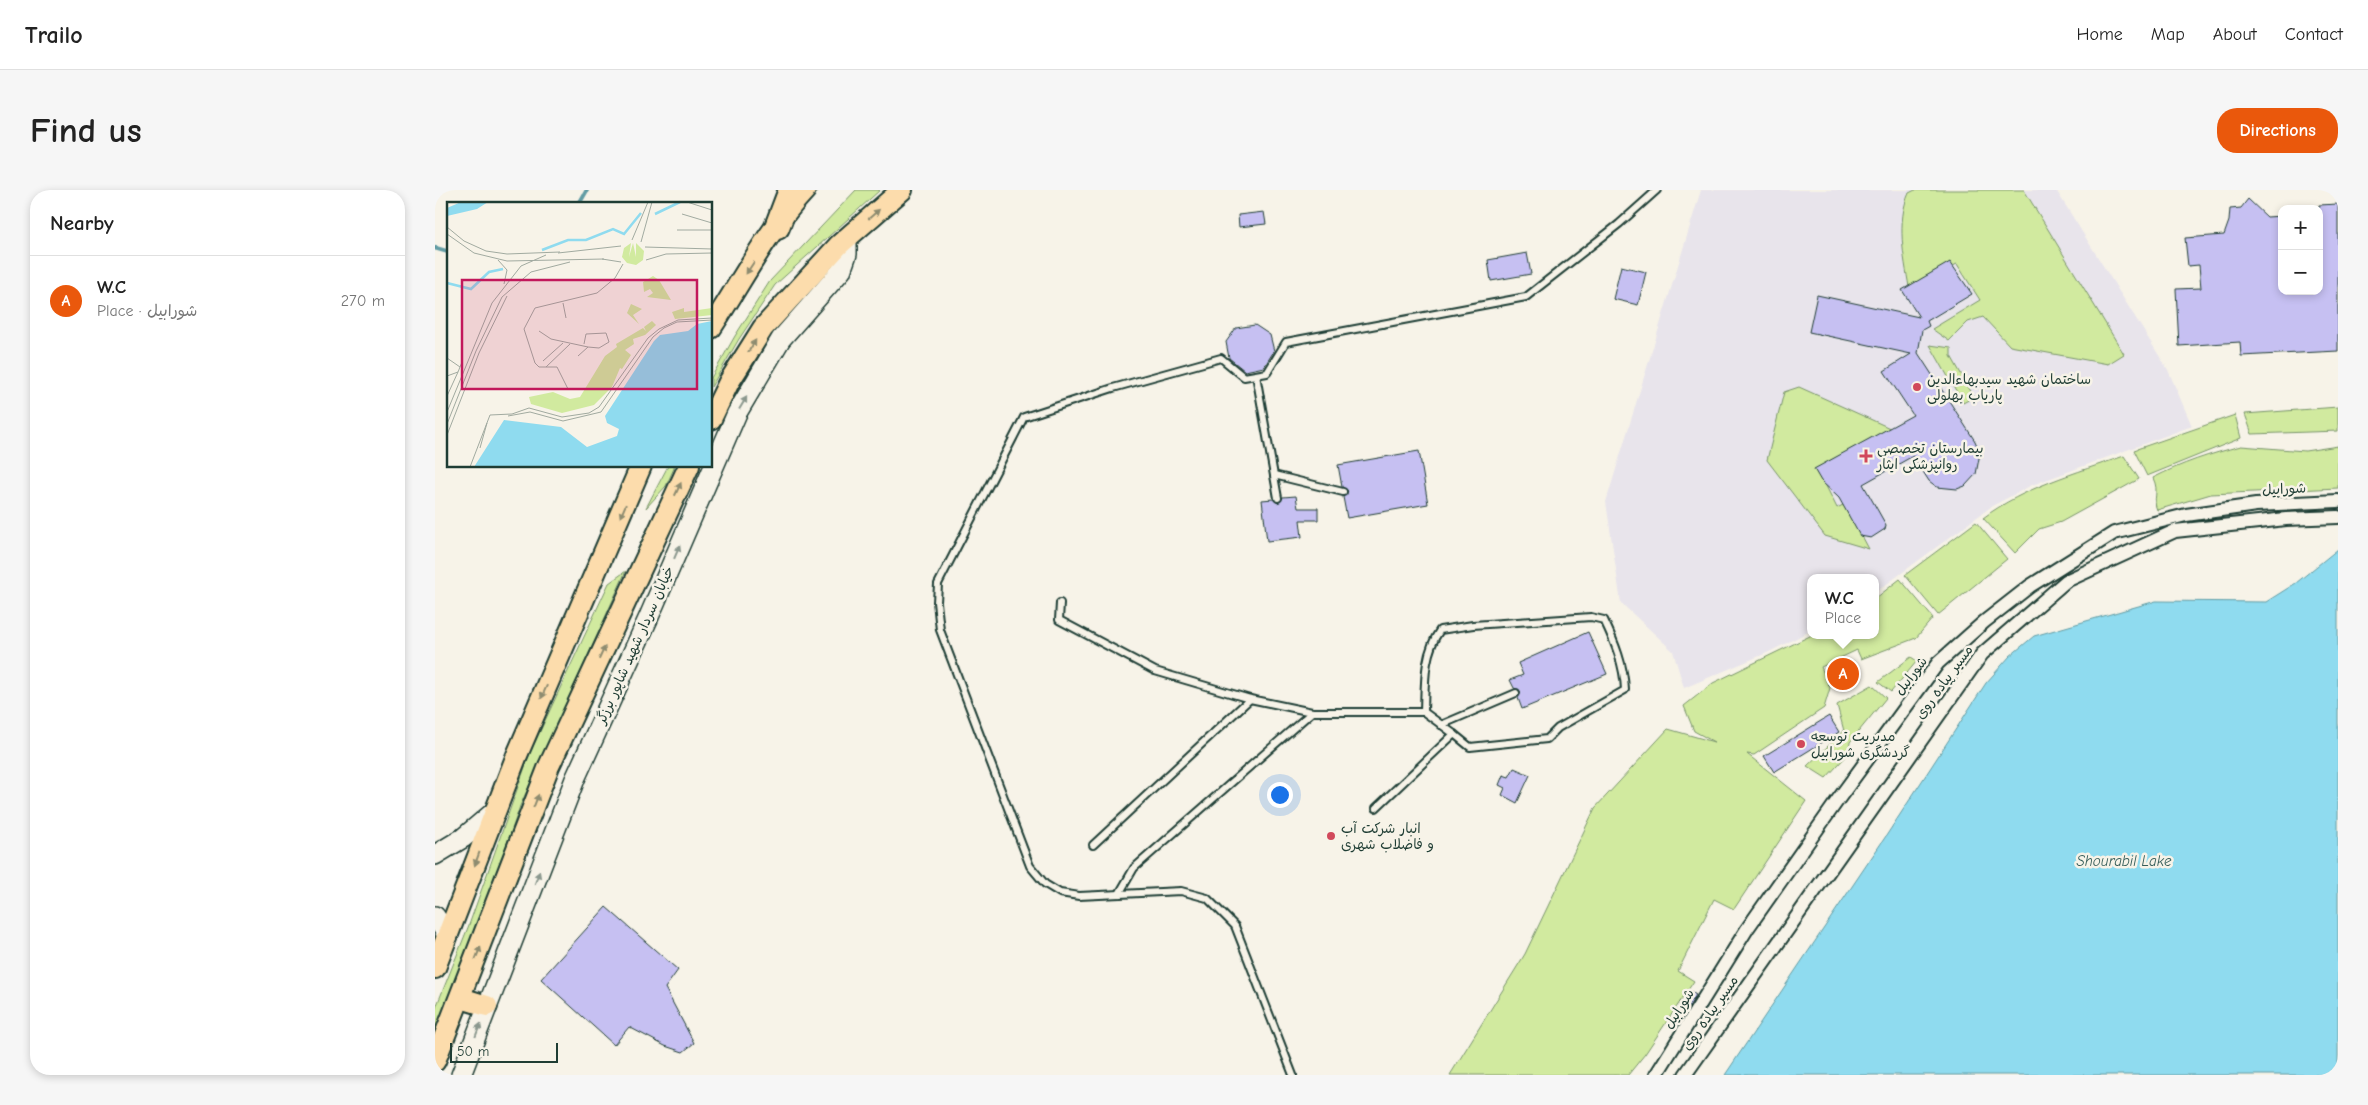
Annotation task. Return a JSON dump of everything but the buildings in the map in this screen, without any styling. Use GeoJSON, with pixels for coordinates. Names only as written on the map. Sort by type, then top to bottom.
{"type":"FeatureCollection","features":[{"type":"Feature","properties":{"kind":"highway"},"geometry":{"type":"LineString","coordinates":[[777,227],[791,190]]}},
{"type":"Feature","properties":{"kind":"main road"},"geometry":{"type":"LineString","coordinates":[[713,325],[794,202],[805,190]]}},
{"type":"Feature","properties":{"kind":"main road"},"geometry":{"type":"LineString","coordinates":[[713,415],[729,382],[763,328],[847,238],[902,190]]}},
{"type":"Feature","properties":{"kind":"main road","name":"خیابان سردار شهید شاپور برزگر"},"geometry":{"type":"LineString","coordinates":[[461,1075],[575,779],[648,619],[737,413],[781,339],[841,271],[847,254],[847,238]]}},
{"type":"Feature","properties":{"kind":"main road"},"geometry":{"type":"LineString","coordinates":[[435,968],[517,755],[640,468]]}},
{"type":"Feature","properties":{"kind":"main road","name":"خیابان سردار شهید شاپور برزگر"},"geometry":{"type":"LineString","coordinates":[[435,1061],[461,998],[549,766],[688,468]]}},
{"type":"Feature","properties":{"kind":"main road"},"geometry":{"type":"LineString","coordinates":[[436,857],[463,838],[495,810]]}},
{"type":"Feature","properties":{"kind":"main road"},"geometry":{"type":"LineString","coordinates":[[435,916],[448,936]]}},
{"type":"Feature","properties":{"kind":"main road"},"geometry":{"type":"LineString","coordinates":[[461,998],[487,1006]]}},
{"type":"Feature","properties":{"kind":"street","name":"شورابیل"},"geometry":{"type":"LineString","coordinates":[[1656,1075],[1747,929],[1837,800],[1938,663],[1984,622],[2030,586],[2115,533],[2195,513],[2256,505],[2338,501]]}},
{"type":"Feature","properties":{"kind":"street","name":"مسیر پیاده روی"},"geometry":{"type":"LineString","coordinates":[[1685,1075],[1982,654],[2066,581],[2175,531],[2286,519],[2338,517]]}},
{"type":"Feature","properties":{"kind":"lane"},"geometry":{"type":"LineString","coordinates":[[1293,1075],[1235,926],[1207,898],[1181,891],[1079,896],[1060,893],[1045,884],[1031,866],[941,630],[937,602],[938,584],[1024,417],[1113,388],[1221,358],[1244,377],[1267,373],[1286,342],[1526,297],[1619,224],[1657,190]]}},
{"type":"Feature","properties":{"kind":"lane"},"geometry":{"type":"LineString","coordinates":[[1257,375],[1278,498]]}},
{"type":"Feature","properties":{"kind":"lane"},"geometry":{"type":"LineString","coordinates":[[1274,475],[1343,492]]}},
{"type":"Feature","properties":{"kind":"lane"},"geometry":{"type":"LineString","coordinates":[[1060,603],[1059,620],[1155,672],[1250,699],[1312,712],[1424,712],[1470,747],[1547,740],[1558,728],[1625,690],[1622,665],[1615,642],[1604,620],[1591,616],[1473,625],[1440,630],[1431,642],[1426,666],[1424,712]]}},
{"type":"Feature","properties":{"kind":"lane"},"geometry":{"type":"LineString","coordinates":[[1441,725],[1516,693]]}},
{"type":"Feature","properties":{"kind":"lane"},"geometry":{"type":"LineString","coordinates":[[1093,845],[1250,699]]}},
{"type":"Feature","properties":{"kind":"lane"},"geometry":{"type":"LineString","coordinates":[[1119,894],[1134,868],[1312,712]]}},
{"type":"Feature","properties":{"kind":"lane"},"geometry":{"type":"LineString","coordinates":[[1376,808],[1454,734]]}},
{"type":"Feature","properties":{"kind":"shaded area","name":"بیمارستان تخصصی روانپزشکی ایثار"},"geometry":{"type":"Polygon","coordinates":[[[1701,190],[2056,190],[2168,370],[2192,426],[2032,485],[1992,506],[1879,590],[1879,574],[1807,574],[1807,633],[1769,652],[1684,688],[1673,651],[1621,603],[1606,502],[1701,190]]]}},
{"type":"Feature","properties":{"kind":"green space"},"geometry":{"type":"Polygon","coordinates":[[[856,190],[880,190],[775,285],[739,339],[713,384],[713,374],[770,281],[856,190]]]}},
{"type":"Feature","properties":{"kind":"green space"},"geometry":{"type":"Polygon","coordinates":[[[1915,190],[2024,190],[2124,354],[2108,364],[2010,346],[1983,317],[1968,322],[1949,341],[1932,329],[1980,300],[1957,264],[1909,287],[1903,252],[1902,228],[1905,204],[1909,193],[1915,190]]]}},
{"type":"Feature","properties":{"kind":"green space"},"geometry":{"type":"Polygon","coordinates":[[[1930,345],[1951,348],[1951,356],[1974,397],[1963,403],[1930,345]]]}},
{"type":"Feature","properties":{"kind":"green space"},"geometry":{"type":"Polygon","coordinates":[[[1799,387],[1892,429],[1820,474],[1837,508],[1845,504],[1869,549],[1825,536],[1767,460],[1784,392],[1799,387]]]}},
{"type":"Feature","properties":{"kind":"green space"},"geometry":{"type":"Polygon","coordinates":[[[2338,407],[2338,431],[2252,434],[2245,414],[2338,407]]]}},
{"type":"Feature","properties":{"kind":"green space"},"geometry":{"type":"Polygon","coordinates":[[[2235,415],[2241,438],[2147,476],[2134,450],[2235,415]]]}},
{"type":"Feature","properties":{"kind":"green space"},"geometry":{"type":"Polygon","coordinates":[[[2241,446],[2305,451],[2338,446],[2338,488],[2211,494],[2157,510],[2155,502],[2156,487],[2153,478],[2196,459],[2241,446]]]}},
{"type":"Feature","properties":{"kind":"green space"},"geometry":{"type":"Polygon","coordinates":[[[2124,456],[2139,479],[2061,522],[2039,529],[2015,553],[1983,518],[2033,489],[2124,456]]]}},
{"type":"Feature","properties":{"kind":"green space"},"geometry":{"type":"Polygon","coordinates":[[[667,468],[674,468],[666,486],[646,508],[667,468]]]}},
{"type":"Feature","properties":{"kind":"green space"},"geometry":{"type":"Polygon","coordinates":[[[1976,522],[2007,559],[1938,615],[1905,575],[1976,522]]]}},
{"type":"Feature","properties":{"kind":"green space"},"geometry":{"type":"Polygon","coordinates":[[[626,571],[520,806],[478,928],[435,1035],[435,1010],[469,925],[530,753],[609,583],[626,571]]]}},
{"type":"Feature","properties":{"kind":"green space"},"geometry":{"type":"Polygon","coordinates":[[[1900,579],[1933,618],[1916,638],[1861,659],[1857,650],[1821,667],[1830,688],[1824,708],[1754,755],[1747,754],[1806,801],[1734,909],[1714,899],[1678,971],[1694,981],[1645,1054],[1628,1075],[1450,1075],[1525,954],[1595,808],[1668,729],[1714,742],[1694,731],[1684,706],[1713,683],[1807,637],[1807,639],[1879,639],[1879,596],[1900,579]]]}},
{"type":"Feature","properties":{"kind":"green space"},"geometry":{"type":"Polygon","coordinates":[[[1911,657],[1917,661],[1891,692],[1878,682],[1911,657]]]}},
{"type":"Feature","properties":{"kind":"green space"},"geometry":{"type":"Polygon","coordinates":[[[1872,685],[1886,698],[1850,742],[1849,753],[1826,778],[1807,766],[1844,731],[1837,705],[1872,685]]]}},
{"type":"Feature","properties":{"kind":"water","name":"Shourabil Lake"},"geometry":{"type":"Polygon","coordinates":[[[2338,549],[2338,1075],[1725,1075],[1886,836],[1986,683],[2010,656],[2034,636],[2156,601],[2266,602],[2296,583],[2338,549]]]}},
{"type":"Feature","properties":{"kind":"waterway"},"geometry":{"type":"LineString","coordinates":[[580,202],[587,190]]}},
{"type":"Feature","properties":{"kind":"waterway"},"geometry":{"type":"LineString","coordinates":[[435,248],[447,251]]}},
{"type":"Feature","properties":{"kind":"place","name":"ساختمان شهید سیدبهاءالدین پاریاب بهلولی"},"geometry":{"type":"Point","coordinates":[1917,387]}},
{"type":"Feature","properties":{"kind":"place","name":"بیمارستان تخصصی روانپزشکی ایثار"},"geometry":{"type":"Point","coordinates":[1866,456]}},
{"type":"Feature","properties":{"kind":"place","name":"W.C"},"geometry":{"type":"Point","coordinates":[1843,674]}},
{"type":"Feature","properties":{"kind":"place","name":"مدیریت توسعه گردشگری شورابیل"},"geometry":{"type":"Point","coordinates":[1801,744]}},
{"type":"Feature","properties":{"kind":"place","name":"انبار شرکت آب و فاضلاب شهری"},"geometry":{"type":"Point","coordinates":[1331,836]}}]}
